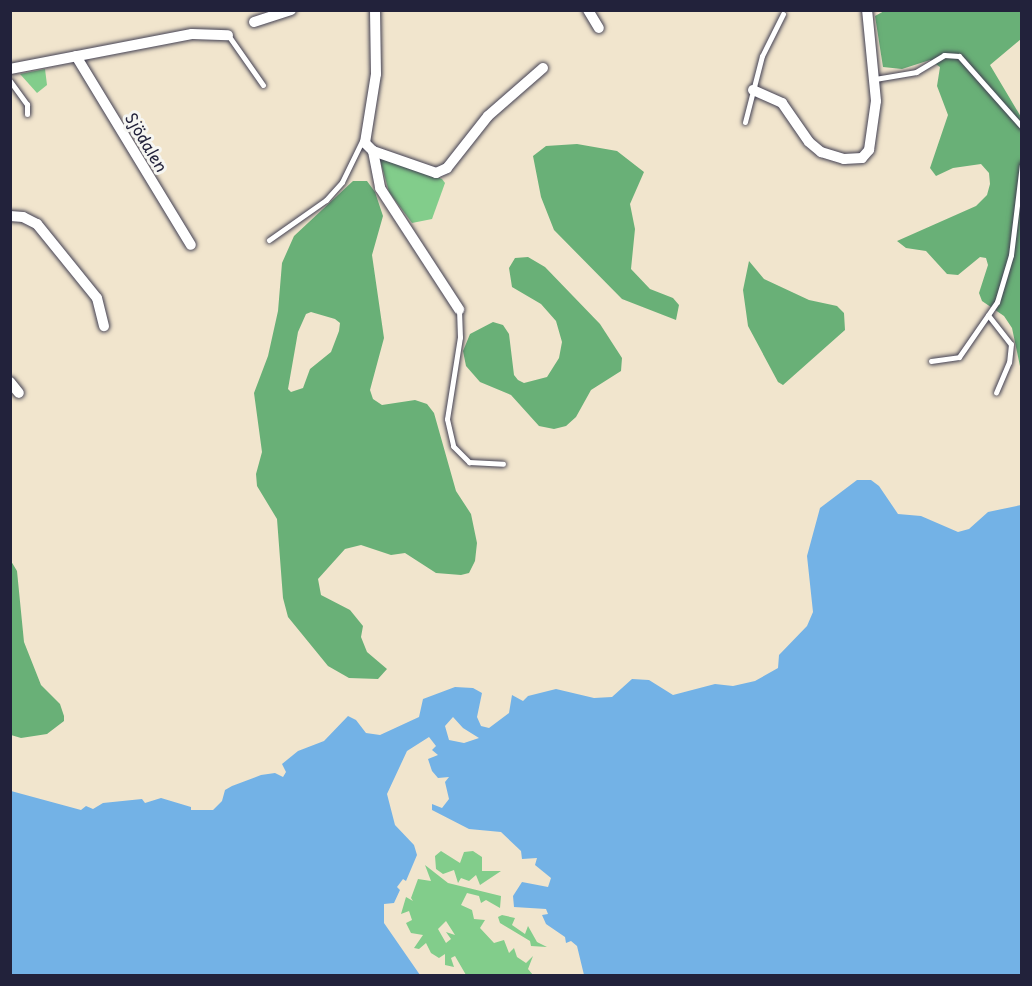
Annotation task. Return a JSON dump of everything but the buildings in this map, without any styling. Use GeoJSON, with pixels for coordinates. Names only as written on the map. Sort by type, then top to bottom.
{"type":"FeatureCollection","features":[{"type":"Feature","properties":{"kind":"street"},"geometry":{"type":"LineString","coordinates":[[254,22],[291,10]]}},
{"type":"Feature","properties":{"kind":"street"},"geometry":{"type":"LineString","coordinates":[[375,10],[376,74],[364,138],[373,151],[380,188],[459,309]]}},
{"type":"Feature","properties":{"kind":"street"},"geometry":{"type":"LineString","coordinates":[[588,10],[599,28]]}},
{"type":"Feature","properties":{"kind":"street"},"geometry":{"type":"LineString","coordinates":[[753,90],[782,103],[814,147],[853,160],[862,158],[869,150],[875,79],[867,10]]}},
{"type":"Feature","properties":{"kind":"street"},"geometry":{"type":"LineString","coordinates":[[10,69],[192,34],[228,35]]}},
{"type":"Feature","properties":{"kind":"street","name":"Sjödalen"},"geometry":{"type":"LineString","coordinates":[[76,56],[191,245]]}},
{"type":"Feature","properties":{"kind":"street"},"geometry":{"type":"LineString","coordinates":[[373,151],[436,173],[444,172],[483,122],[543,69]]}},
{"type":"Feature","properties":{"kind":"street"},"geometry":{"type":"LineString","coordinates":[[10,216],[23,216],[37,224],[97,298],[104,326]]}},
{"type":"Feature","properties":{"kind":"street"},"geometry":{"type":"LineString","coordinates":[[10,381],[18,393]]}},
{"type":"Feature","properties":{"kind":"lane"},"geometry":{"type":"LineString","coordinates":[[745,122],[762,56],[783,14]]}},
{"type":"Feature","properties":{"kind":"lane"},"geometry":{"type":"LineString","coordinates":[[228,35],[263,85]]}},
{"type":"Feature","properties":{"kind":"lane"},"geometry":{"type":"LineString","coordinates":[[875,79],[916,72],[944,55],[959,56],[1022,127]]}},
{"type":"Feature","properties":{"kind":"lane"},"geometry":{"type":"LineString","coordinates":[[10,81],[27,104],[27,114]]}},
{"type":"Feature","properties":{"kind":"lane"},"geometry":{"type":"LineString","coordinates":[[269,240],[326,200],[342,182],[364,138]]}},
{"type":"Feature","properties":{"kind":"lane"},"geometry":{"type":"LineString","coordinates":[[930,361],[958,357],[988,315],[1006,281],[1022,164]]}},
{"type":"Feature","properties":{"kind":"lane"},"geometry":{"type":"LineString","coordinates":[[459,309],[460,337],[447,419],[453,446],[469,462],[503,464]]}},
{"type":"Feature","properties":{"kind":"lane"},"geometry":{"type":"LineString","coordinates":[[988,315],[1011,344],[1009,362],[996,392]]}},
{"type":"Feature","properties":{"kind":"green space"},"geometry":{"type":"Polygon","coordinates":[[[886,10],[1021,11],[1021,39],[990,65],[1021,117],[1021,371],[1012,328],[1004,316],[982,301],[979,293],[988,265],[986,258],[980,257],[958,275],[947,274],[926,251],[906,248],[897,241],[976,206],[987,195],[990,184],[989,173],[981,164],[953,168],[936,176],[930,168],[948,115],[937,86],[940,67],[930,60],[902,69],[883,67],[875,16],[886,10]]]}},
{"type":"Feature","properties":{"kind":"green space"},"geometry":{"type":"Polygon","coordinates":[[[45,69],[47,85],[37,93],[20,74],[45,69]]]}},
{"type":"Feature","properties":{"kind":"green space"},"geometry":{"type":"Polygon","coordinates":[[[577,144],[617,151],[644,172],[630,204],[635,229],[631,269],[650,289],[673,298],[679,305],[676,320],[622,299],[554,230],[541,197],[533,156],[546,146],[577,144]]]}},
{"type":"Feature","properties":{"kind":"green space"},"geometry":{"type":"Polygon","coordinates":[[[379,156],[442,179],[445,183],[432,219],[412,223],[389,192],[379,156]]]}},
{"type":"Feature","properties":{"kind":"green space"},"geometry":{"type":"Polygon","coordinates":[[[353,181],[367,181],[375,192],[383,216],[372,255],[384,338],[370,390],[373,399],[382,405],[415,400],[427,404],[434,413],[456,491],[471,514],[477,543],[475,561],[469,573],[461,575],[436,573],[405,553],[391,555],[361,545],[345,549],[318,579],[321,595],[350,610],[363,626],[361,637],[367,652],[387,669],[378,679],[349,678],[328,666],[288,617],[283,598],[277,519],[257,486],[256,474],[262,452],[254,393],[268,356],[278,311],[282,263],[294,236],[353,181]],[[311,312],[306,314],[298,332],[288,389],[291,392],[303,388],[310,369],[331,352],[340,323],[335,319],[311,312]]]}},
{"type":"Feature","properties":{"kind":"green space"},"geometry":{"type":"Polygon","coordinates":[[[528,257],[545,267],[600,324],[622,358],[621,371],[591,390],[576,417],[566,426],[554,429],[539,426],[511,395],[480,382],[466,366],[463,351],[470,334],[493,322],[503,325],[509,334],[514,375],[518,380],[524,383],[547,377],[559,358],[562,342],[556,321],[541,304],[512,287],[509,268],[515,258],[528,257]]]}},
{"type":"Feature","properties":{"kind":"green space"},"geometry":{"type":"Polygon","coordinates":[[[749,261],[764,279],[809,300],[837,306],[844,313],[845,330],[783,385],[778,382],[748,326],[743,290],[749,261]]]}},
{"type":"Feature","properties":{"kind":"green space"},"geometry":{"type":"Polygon","coordinates":[[[11,561],[17,571],[24,642],[41,685],[60,704],[64,716],[64,721],[47,734],[21,738],[11,735],[11,561]]]}},
{"type":"Feature","properties":{"kind":"green space"},"geometry":{"type":"Polygon","coordinates":[[[441,851],[460,863],[464,852],[473,851],[482,857],[482,871],[501,871],[480,885],[476,875],[469,881],[461,878],[458,883],[454,870],[443,874],[436,869],[435,856],[441,851]]]}},
{"type":"Feature","properties":{"kind":"green space"},"geometry":{"type":"Polygon","coordinates":[[[425,865],[448,883],[501,896],[500,908],[486,900],[481,903],[479,896],[467,893],[461,905],[472,910],[474,919],[485,920],[480,928],[494,943],[504,940],[509,953],[514,948],[517,957],[526,963],[533,956],[528,969],[533,975],[466,975],[455,956],[451,958],[454,967],[445,965],[445,954],[439,958],[431,953],[426,943],[419,949],[414,948],[423,935],[411,933],[406,923],[412,920],[409,911],[401,914],[406,897],[413,901],[411,898],[418,879],[431,881],[425,865]],[[446,921],[438,929],[446,943],[451,939],[446,932],[455,935],[446,921]]]}},
{"type":"Feature","properties":{"kind":"green space"},"geometry":{"type":"Polygon","coordinates":[[[502,915],[515,918],[512,925],[525,934],[528,926],[537,942],[547,947],[531,946],[530,941],[500,923],[498,917],[502,915]]]}},
{"type":"Feature","properties":{"kind":"water"},"geometry":{"type":"Polygon","coordinates":[[[857,480],[871,480],[879,486],[898,514],[921,516],[958,532],[969,529],[988,512],[1021,505],[1021,975],[584,975],[577,946],[571,941],[566,943],[565,937],[546,924],[542,915],[548,914],[546,909],[514,907],[513,896],[522,882],[548,887],[551,878],[535,865],[537,858],[522,859],[521,851],[501,832],[469,829],[432,810],[432,804],[442,808],[449,799],[445,782],[449,777],[438,778],[432,771],[428,759],[438,755],[432,750],[436,746],[429,737],[407,751],[387,794],[395,825],[414,845],[417,855],[406,881],[403,879],[397,887],[400,890],[394,903],[384,904],[384,923],[420,975],[11,975],[11,791],[81,810],[86,806],[93,809],[103,803],[142,799],[145,803],[161,798],[191,807],[191,810],[213,810],[222,801],[225,790],[232,786],[261,775],[275,773],[283,777],[286,772],[282,764],[298,751],[324,741],[348,716],[356,720],[366,733],[380,735],[419,717],[423,699],[455,687],[473,688],[482,693],[477,717],[481,726],[489,728],[509,713],[512,695],[523,701],[528,696],[556,689],[594,698],[612,697],[632,679],[649,680],[673,695],[715,684],[733,686],[755,681],[778,668],[779,655],[807,626],[813,612],[807,556],[820,508],[857,480]],[[453,717],[445,726],[449,740],[464,743],[479,738],[463,728],[453,717]]]}}]}
